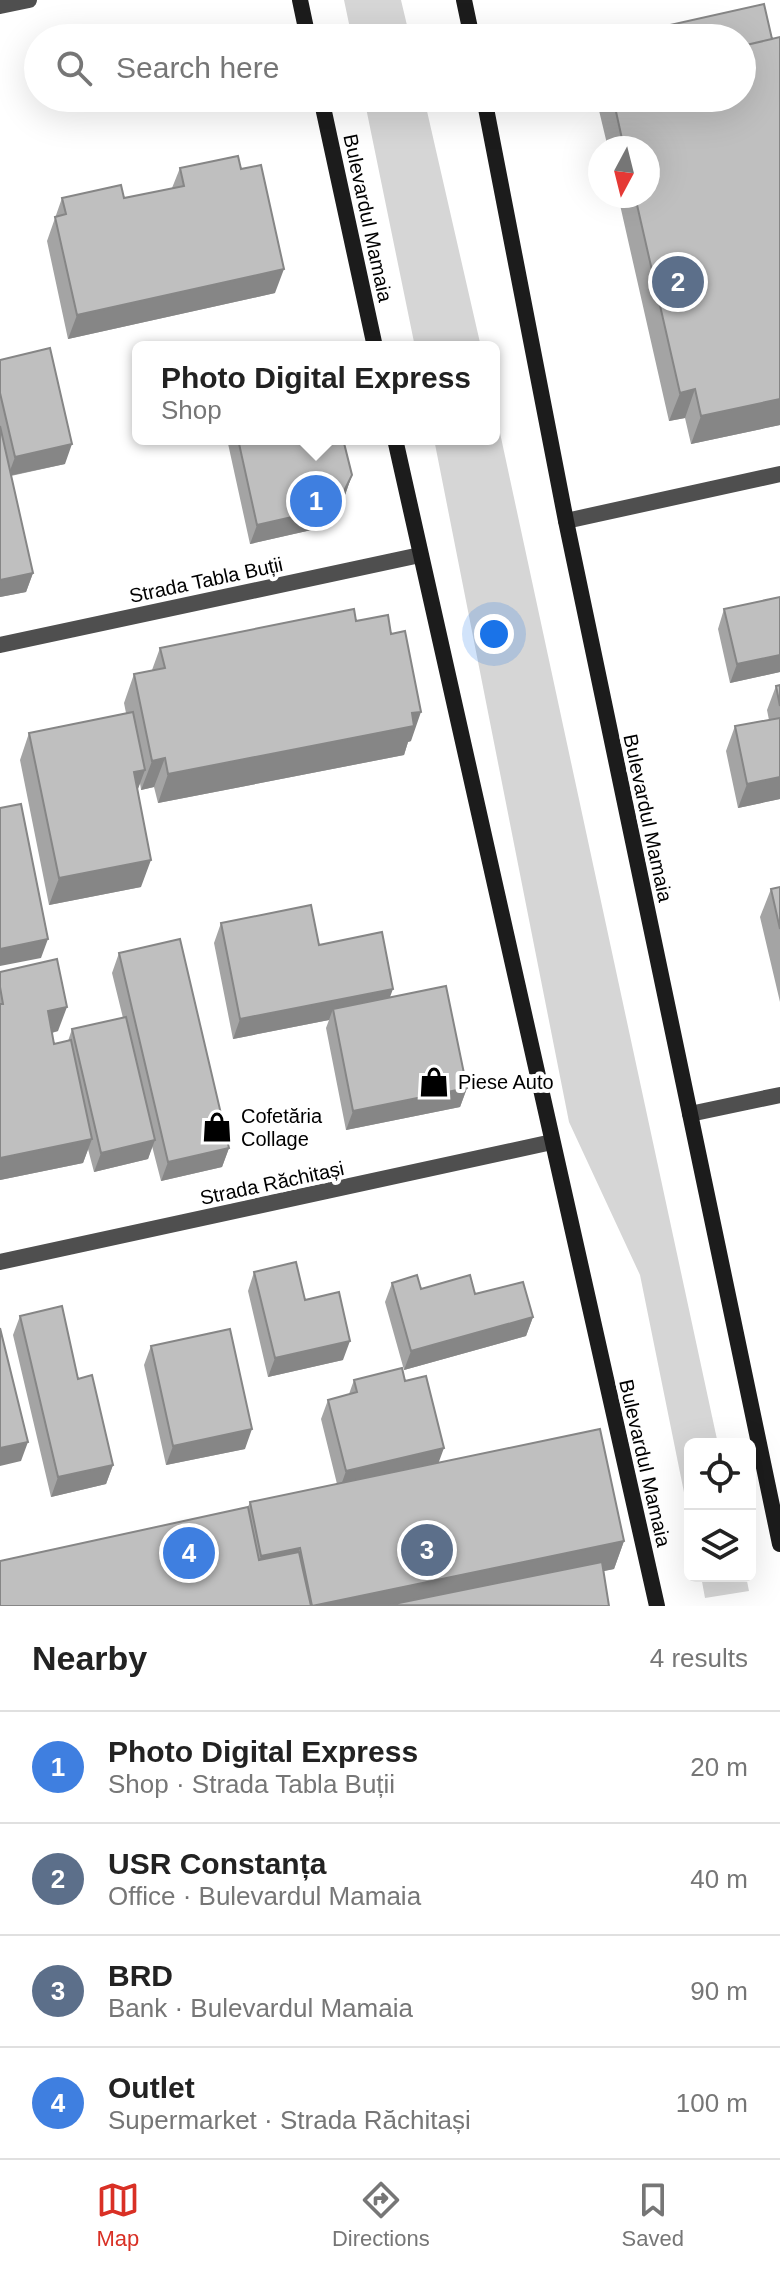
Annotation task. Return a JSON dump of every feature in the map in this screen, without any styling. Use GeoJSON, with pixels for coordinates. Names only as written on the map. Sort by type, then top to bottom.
{"type":"FeatureCollection","features":[{"type":"Feature","properties":{"kind":"main road"},"geometry":{"type":"LineString","coordinates":[[300,0],[305,24]]}},
{"type":"Feature","properties":{"kind":"main road"},"geometry":{"type":"LineString","coordinates":[[464,0],[469,24]]}},
{"type":"Feature","properties":{"kind":"main road","name":"Bulevardul Mamaia"},"geometry":{"type":"LineString","coordinates":[[324,112],[374,341]]}},
{"type":"Feature","properties":{"kind":"main road","name":"Bulevardul Mamaia"},"geometry":{"type":"LineString","coordinates":[[487,112],[566,521],[780,1544]]}},
{"type":"Feature","properties":{"kind":"main road","name":"Bulevardul Mamaia"},"geometry":{"type":"LineString","coordinates":[[396,445],[657,1606]]}},
{"type":"Feature","properties":{"kind":"street"},"geometry":{"type":"LineString","coordinates":[[0,6],[29,0]]}},
{"type":"Feature","properties":{"kind":"street"},"geometry":{"type":"LineString","coordinates":[[566,521],[780,474]]}},
{"type":"Feature","properties":{"kind":"street","name":"Strada Tabla Buții"},"geometry":{"type":"LineString","coordinates":[[0,645],[420,555]]}},
{"type":"Feature","properties":{"kind":"street"},"geometry":{"type":"LineString","coordinates":[[690,1114],[780,1095]]}},
{"type":"Feature","properties":{"kind":"street","name":"Strada Răchitași"},"geometry":{"type":"LineString","coordinates":[[0,1262],[552,1142]]}},
{"type":"Feature","properties":{"kind":"shaded area"},"geometry":{"type":"Polygon","coordinates":[[[344,0],[401,0],[407,24],[349,24],[344,0]]]}},
{"type":"Feature","properties":{"kind":"shaded area"},"geometry":{"type":"Polygon","coordinates":[[[367,112],[427,112],[480,341],[414,341],[367,112]]]}},
{"type":"Feature","properties":{"kind":"shaded area"},"geometry":{"type":"Polygon","coordinates":[[[500,433],[717,1438],[684,1438],[684,1492],[640,1275],[569,1122],[435,445],[500,445],[500,433]]]}},
{"type":"Feature","properties":{"kind":"shaded area"},"geometry":{"type":"Polygon","coordinates":[[[702,1582],[747,1582],[749,1591],[705,1598],[702,1582]]]}},
{"type":"Feature","properties":{"kind":"building"},"geometry":{"type":"Polygon","coordinates":[[[764,4],[772,39],[756,43],[756,24],[675,24],[764,4]]]}},
{"type":"Feature","properties":{"kind":"building"},"geometry":{"type":"Polygon","coordinates":[[[780,37],[780,399],[701,416],[695,389],[680,393],[638,208],[660,208],[660,136],[621,136],[616,112],[756,112],[756,43],[780,37]]]}},
{"type":"Feature","properties":{"kind":"building"},"geometry":{"type":"Polygon","coordinates":[[[238,156],[241,169],[261,165],[284,269],[77,315],[55,217],[66,214],[62,198],[121,185],[124,198],[184,186],[180,168],[238,156]]]}},
{"type":"Feature","properties":{"kind":"building"},"geometry":{"type":"Polygon","coordinates":[[[50,348],[72,444],[15,457],[0,393],[0,360],[50,348]]]}},
{"type":"Feature","properties":{"kind":"building"},"geometry":{"type":"Polygon","coordinates":[[[0,426],[33,573],[0,580],[0,426]]]}},
{"type":"Feature","properties":{"kind":"building"},"geometry":{"type":"Polygon","coordinates":[[[239,445],[344,445],[352,475],[336,507],[257,525],[239,445]]]}},
{"type":"Feature","properties":{"kind":"building"},"geometry":{"type":"Polygon","coordinates":[[[780,597],[780,655],[737,664],[724,609],[780,597]]]}},
{"type":"Feature","properties":{"kind":"building"},"geometry":{"type":"Polygon","coordinates":[[[354,609],[356,621],[388,615],[391,634],[405,631],[421,712],[412,713],[414,726],[168,774],[165,758],[152,761],[134,674],[165,668],[160,648],[354,609]]]}},
{"type":"Feature","properties":{"kind":"building"},"geometry":{"type":"Polygon","coordinates":[[[780,685],[780,706],[776,686],[780,685]]]}},
{"type":"Feature","properties":{"kind":"building"},"geometry":{"type":"Polygon","coordinates":[[[133,712],[145,770],[134,772],[151,860],[59,878],[29,733],[133,712]]]}},
{"type":"Feature","properties":{"kind":"building"},"geometry":{"type":"Polygon","coordinates":[[[780,718],[780,777],[747,784],[735,726],[780,718]]]}},
{"type":"Feature","properties":{"kind":"building"},"geometry":{"type":"Polygon","coordinates":[[[21,804],[48,939],[0,949],[0,808],[21,804]]]}},
{"type":"Feature","properties":{"kind":"building"},"geometry":{"type":"Polygon","coordinates":[[[780,887],[780,929],[771,889],[780,887]]]}},
{"type":"Feature","properties":{"kind":"building"},"geometry":{"type":"Polygon","coordinates":[[[311,905],[319,945],[382,932],[393,989],[240,1019],[221,923],[311,905]]]}},
{"type":"Feature","properties":{"kind":"building"},"geometry":{"type":"Polygon","coordinates":[[[180,939],[229,1148],[168,1162],[119,953],[180,939]]]}},
{"type":"Feature","properties":{"kind":"building"},"geometry":{"type":"Polygon","coordinates":[[[57,959],[67,1007],[48,1011],[54,1044],[71,1040],[92,1139],[0,1158],[0,1004],[3,1004],[0,972],[57,959]]]}},
{"type":"Feature","properties":{"kind":"building"},"geometry":{"type":"Polygon","coordinates":[[[446,986],[467,1088],[353,1111],[333,1009],[446,986]]]}},
{"type":"Feature","properties":{"kind":"building"},"geometry":{"type":"Polygon","coordinates":[[[126,1017],[155,1140],[101,1153],[72,1029],[126,1017]]]}},
{"type":"Feature","properties":{"kind":"building"},"geometry":{"type":"Polygon","coordinates":[[[296,1262],[305,1300],[339,1292],[350,1341],[275,1358],[254,1272],[296,1262]]]}},
{"type":"Feature","properties":{"kind":"building"},"geometry":{"type":"Polygon","coordinates":[[[417,1275],[421,1289],[470,1275],[475,1294],[523,1282],[533,1317],[411,1351],[392,1283],[417,1275]]]}},
{"type":"Feature","properties":{"kind":"building"},"geometry":{"type":"Polygon","coordinates":[[[62,1306],[78,1379],[92,1375],[113,1465],[58,1477],[20,1316],[62,1306]]]}},
{"type":"Feature","properties":{"kind":"building"},"geometry":{"type":"Polygon","coordinates":[[[0,1328],[28,1442],[0,1448],[0,1328]]]}},
{"type":"Feature","properties":{"kind":"building"},"geometry":{"type":"Polygon","coordinates":[[[230,1329],[252,1429],[173,1446],[151,1346],[230,1329]]]}},
{"type":"Feature","properties":{"kind":"building"},"geometry":{"type":"Polygon","coordinates":[[[402,1368],[405,1381],[426,1376],[444,1448],[346,1471],[328,1400],[357,1392],[354,1380],[402,1368]]]}},
{"type":"Feature","properties":{"kind":"building"},"geometry":{"type":"Polygon","coordinates":[[[600,1429],[624,1541],[312,1606],[300,1548],[261,1556],[250,1502],[600,1429]]]}},
{"type":"Feature","properties":{"kind":"building"},"geometry":{"type":"Polygon","coordinates":[[[248,1507],[259,1560],[299,1552],[311,1606],[0,1606],[0,1561],[248,1507]]]}},
{"type":"Feature","properties":{"kind":"building"},"geometry":{"type":"Polygon","coordinates":[[[602,1562],[609,1606],[389,1605],[602,1562]]]}},
{"type":"Feature","properties":{"kind":"place","name":"USR Constanța"},"geometry":{"type":"Point","coordinates":[678,282]}},
{"type":"Feature","properties":{"kind":"place","name":"Photo Digital Express"},"geometry":{"type":"Point","coordinates":[316,501]}},
{"type":"Feature","properties":{"kind":"place","name":"Piese Auto"},"geometry":{"type":"Point","coordinates":[434,1082]}},
{"type":"Feature","properties":{"kind":"place","name":"Cofetăria Collage"},"geometry":{"type":"Point","coordinates":[217,1127]}},
{"type":"Feature","properties":{"kind":"place","name":"BRD"},"geometry":{"type":"Point","coordinates":[427,1550]}},
{"type":"Feature","properties":{"kind":"place","name":"Outlet"},"geometry":{"type":"Point","coordinates":[189,1553]}}]}
